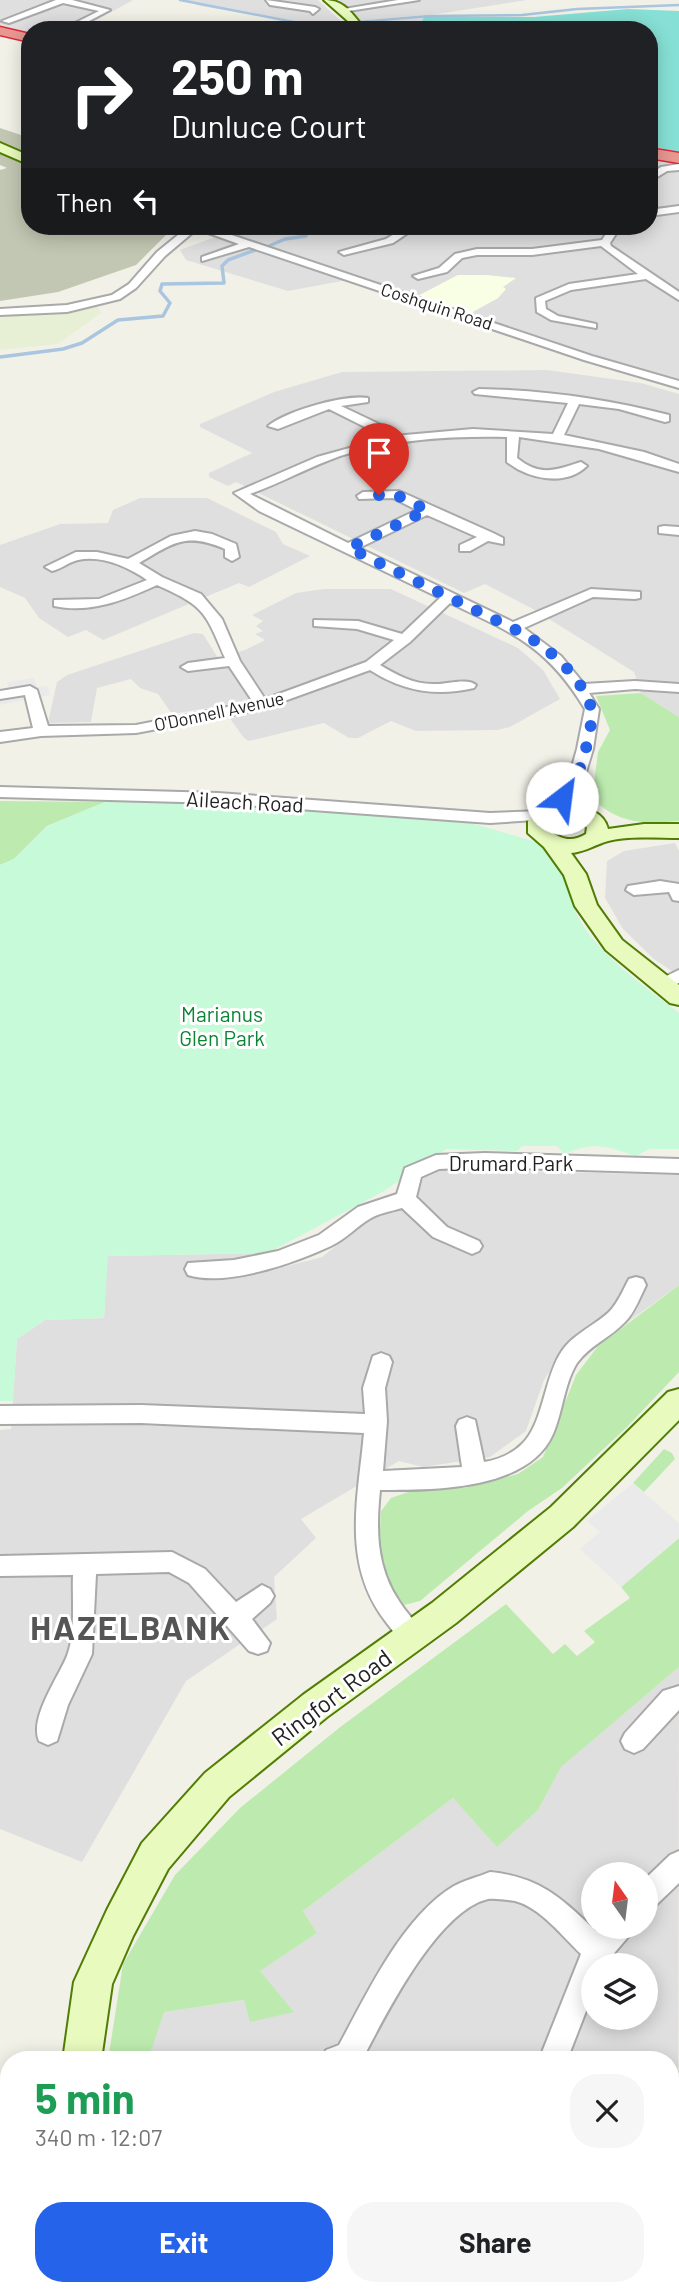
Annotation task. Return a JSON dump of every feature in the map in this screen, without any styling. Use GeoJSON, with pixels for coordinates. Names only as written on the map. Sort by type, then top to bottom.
{"type":"FeatureCollection","features":[{"type":"Feature","properties":{"kind":"highway"},"geometry":{"type":"LineString","coordinates":[[2,27],[21,32]]}},
{"type":"Feature","properties":{"kind":"highway"},"geometry":{"type":"LineString","coordinates":[[658,154],[679,158]]}},
{"type":"Feature","properties":{"kind":"street"},"geometry":{"type":"LineString","coordinates":[[2,27],[62,0],[84,2],[106,10],[83,21]]}},
{"type":"Feature","properties":{"kind":"street"},"geometry":{"type":"LineString","coordinates":[[270,0],[273,3],[315,9],[313,12]]}},
{"type":"Feature","properties":{"kind":"street"},"geometry":{"type":"LineString","coordinates":[[329,0],[354,21]]}},
{"type":"Feature","properties":{"kind":"street"},"geometry":{"type":"LineString","coordinates":[[342,10],[415,0]]}},
{"type":"Feature","properties":{"kind":"street"},"geometry":{"type":"LineString","coordinates":[[0,147],[21,157]]}},
{"type":"Feature","properties":{"kind":"street"},"geometry":{"type":"LineString","coordinates":[[658,173],[664,169],[679,167]]}},
{"type":"Feature","properties":{"kind":"street"},"geometry":{"type":"LineString","coordinates":[[658,212],[679,209]]}},
{"type":"Feature","properties":{"kind":"street"},"geometry":{"type":"LineString","coordinates":[[0,312],[59,308],[116,297],[139,280],[159,255],[186,235]]}},
{"type":"Feature","properties":{"kind":"street","name":"Coshquin Road"},"geometry":{"type":"LineString","coordinates":[[222,235],[679,386]]}},
{"type":"Feature","properties":{"kind":"street"},"geometry":{"type":"LineString","coordinates":[[344,252],[384,244],[402,235]]}},
{"type":"Feature","properties":{"kind":"street"},"geometry":{"type":"LineString","coordinates":[[606,243],[611,235]]}},
{"type":"Feature","properties":{"kind":"street"},"geometry":{"type":"LineString","coordinates":[[418,276],[443,270],[459,256],[477,252],[532,252],[606,243]]}},
{"type":"Feature","properties":{"kind":"street"},"geometry":{"type":"LineString","coordinates":[[606,243],[620,258],[679,297]]}},
{"type":"Feature","properties":{"kind":"street"},"geometry":{"type":"LineString","coordinates":[[206,259],[248,244]]}},
{"type":"Feature","properties":{"kind":"street"},"geometry":{"type":"LineString","coordinates":[[592,326],[555,318],[541,310],[540,300],[569,287],[647,276]]}},
{"type":"Feature","properties":{"kind":"street"},"geometry":{"type":"LineString","coordinates":[[479,392],[522,393],[619,406],[665,418]]}},
{"type":"Feature","properties":{"kind":"street"},"geometry":{"type":"LineString","coordinates":[[288,433],[270,424],[351,400],[364,400]]}},
{"type":"Feature","properties":{"kind":"street"},"geometry":{"type":"LineString","coordinates":[[557,437],[575,400]]}},
{"type":"Feature","properties":{"kind":"street"},"geometry":{"type":"LineString","coordinates":[[331,406],[379,429],[390,439]]}},
{"type":"Feature","properties":{"kind":"street"},"geometry":{"type":"LineString","coordinates":[[547,828],[575,782],[585,749],[592,709],[551,652],[512,628],[240,494],[346,450],[390,439],[473,433],[557,437],[679,468]]}},
{"type":"Feature","properties":{"kind":"street"},"geometry":{"type":"LineString","coordinates":[[513,435],[511,459],[520,468],[560,476],[573,473],[581,466]]}},
{"type":"Feature","properties":{"kind":"street"},"geometry":{"type":"LineString","coordinates":[[565,461],[596,471]]}},
{"type":"Feature","properties":{"kind":"street"},"geometry":{"type":"LineString","coordinates":[[363,496],[394,494],[493,538],[465,548]]}},
{"type":"Feature","properties":{"kind":"street"},"geometry":{"type":"LineString","coordinates":[[349,548],[427,510]]}},
{"type":"Feature","properties":{"kind":"street"},"geometry":{"type":"LineString","coordinates":[[664,530],[679,531]]}},
{"type":"Feature","properties":{"kind":"street"},"geometry":{"type":"LineString","coordinates":[[131,563],[174,534],[205,536],[231,547],[232,557]]}},
{"type":"Feature","properties":{"kind":"street"},"geometry":{"type":"LineString","coordinates":[[52,567],[76,556],[97,556],[131,563],[157,580],[196,597],[215,619],[233,661],[262,705]]}},
{"type":"Feature","properties":{"kind":"street"},"geometry":{"type":"LineString","coordinates":[[59,603],[86,606],[112,602],[157,580]]}},
{"type":"Feature","properties":{"kind":"street"},"geometry":{"type":"LineString","coordinates":[[512,628],[591,593],[635,595]]}},
{"type":"Feature","properties":{"kind":"street","name":"O'Donnell Avenue"},"geometry":{"type":"LineString","coordinates":[[0,737],[41,732],[136,729],[262,705],[316,688],[371,665],[405,639],[449,596]]}},
{"type":"Feature","properties":{"kind":"street"},"geometry":{"type":"LineString","coordinates":[[319,623],[358,625],[405,639]]}},
{"type":"Feature","properties":{"kind":"street"},"geometry":{"type":"LineString","coordinates":[[188,667],[233,661]]}},
{"type":"Feature","properties":{"kind":"street"},"geometry":{"type":"LineString","coordinates":[[371,665],[394,680],[423,690],[450,690],[469,685]]}},
{"type":"Feature","properties":{"kind":"street"},"geometry":{"type":"LineString","coordinates":[[580,689],[635,685],[679,688]]}},
{"type":"Feature","properties":{"kind":"street"},"geometry":{"type":"LineString","coordinates":[[0,695],[30,690],[40,719],[41,732]]}},
{"type":"Feature","properties":{"kind":"street"},"geometry":{"type":"LineString","coordinates":[[575,782],[591,829],[575,874]]}},
{"type":"Feature","properties":{"kind":"street","name":"Aileach Road"},"geometry":{"type":"LineString","coordinates":[[0,792],[232,799],[490,818],[547,828]]}},
{"type":"Feature","properties":{"kind":"street"},"geometry":{"type":"LineString","coordinates":[[547,828],[567,810],[591,829],[679,831]]}},
{"type":"Feature","properties":{"kind":"street"},"geometry":{"type":"LineString","coordinates":[[547,828],[570,847],[591,829]]}},
{"type":"Feature","properties":{"kind":"street"},"geometry":{"type":"LineString","coordinates":[[547,828],[575,874],[586,906],[614,945],[673,986]]}},
{"type":"Feature","properties":{"kind":"street"},"geometry":{"type":"LineString","coordinates":[[634,890],[660,886],[675,888],[679,896]]}},
{"type":"Feature","properties":{"kind":"street","name":"Drumard Park"},"geometry":{"type":"LineString","coordinates":[[407,1199],[412,1173],[436,1162],[498,1160],[679,1166]]}},
{"type":"Feature","properties":{"kind":"street"},"geometry":{"type":"LineString","coordinates":[[195,1269],[234,1268],[281,1258],[326,1240],[365,1212],[407,1199],[440,1232],[472,1246]]}},
{"type":"Feature","properties":{"kind":"street"},"geometry":{"type":"LineString","coordinates":[[369,1481],[437,1479],[474,1474],[516,1461],[541,1438],[556,1381],[576,1349],[620,1314],[636,1285]]}},
{"type":"Feature","properties":{"kind":"street"},"geometry":{"type":"LineString","coordinates":[[381,1362],[374,1389],[376,1424],[363,1528],[369,1572],[397,1619],[412,1637]]}},
{"type":"Feature","properties":{"kind":"street","name":"Ringfort Road"},"geometry":{"type":"LineString","coordinates":[[83,2051],[93,1982],[155,1856],[217,1785],[315,1706],[412,1637],[562,1517],[679,1401]]}},
{"type":"Feature","properties":{"kind":"street"},"geometry":{"type":"LineString","coordinates":[[0,1415],[141,1414],[376,1424]]}},
{"type":"Feature","properties":{"kind":"street"},"geometry":{"type":"LineString","coordinates":[[467,1426],[474,1474]]}},
{"type":"Feature","properties":{"kind":"street"},"geometry":{"type":"LineString","coordinates":[[0,1566],[172,1562],[197,1576],[258,1643]]}},
{"type":"Feature","properties":{"kind":"street"},"geometry":{"type":"LineString","coordinates":[[48,1733],[56,1704],[79,1654],[85,1564]]}},
{"type":"Feature","properties":{"kind":"street"},"geometry":{"type":"LineString","coordinates":[[236,1617],[262,1596]]}},
{"type":"Feature","properties":{"kind":"street"},"geometry":{"type":"LineString","coordinates":[[634,1741],[672,1699],[679,1698]]}},
{"type":"Feature","properties":{"kind":"street"},"geometry":{"type":"LineString","coordinates":[[658,1885],[679,1864]]}},
{"type":"Feature","properties":{"kind":"street"},"geometry":{"type":"LineString","coordinates":[[351,2051],[390,1983],[429,1924],[465,1894],[490,1884],[515,1887],[550,1906],[596,1950]]}},
{"type":"Feature","properties":{"kind":"street"},"geometry":{"type":"LineString","coordinates":[[557,2051],[596,1950],[607,1939]]}},
{"type":"Feature","properties":{"kind":"shaded area"},"geometry":{"type":"Polygon","coordinates":[[[0,0],[133,0],[95,21],[21,21],[21,31],[0,25],[0,0]]]}},
{"type":"Feature","properties":{"kind":"shaded area"},"geometry":{"type":"Polygon","coordinates":[[[184,0],[318,0],[341,21],[291,21],[200,6],[184,0]]]}},
{"type":"Feature","properties":{"kind":"shaded area"},"geometry":{"type":"Polygon","coordinates":[[[335,0],[527,0],[437,14],[359,21],[335,0]]]}},
{"type":"Feature","properties":{"kind":"shaded area"},"geometry":{"type":"Polygon","coordinates":[[[628,9],[679,11],[679,152],[658,148],[658,21],[422,21],[424,17],[534,17],[628,9]]]}},
{"type":"Feature","properties":{"kind":"shaded area"},"geometry":{"type":"Polygon","coordinates":[[[424,17],[422,21],[387,21],[424,17]]]}},
{"type":"Feature","properties":{"kind":"shaded area"},"geometry":{"type":"Polygon","coordinates":[[[0,128],[21,135],[21,235],[166,235],[136,265],[58,292],[0,301],[0,170],[7,168],[0,165],[0,128]]]}},
{"type":"Feature","properties":{"kind":"shaded area"},"geometry":{"type":"Polygon","coordinates":[[[658,160],[679,164],[679,382],[469,314],[498,298],[502,287],[514,279],[458,275],[416,297],[358,278],[288,291],[186,260],[180,250],[221,235],[658,235],[658,160]]]}},
{"type":"Feature","properties":{"kind":"shaded area"},"geometry":{"type":"Polygon","coordinates":[[[458,275],[516,278],[503,287],[506,289],[498,298],[469,314],[416,297],[458,275]]]}},
{"type":"Feature","properties":{"kind":"shaded area"},"geometry":{"type":"Polygon","coordinates":[[[97,305],[101,313],[58,344],[0,350],[0,315],[97,305]]]}},
{"type":"Feature","properties":{"kind":"shaded area"},"geometry":{"type":"Polygon","coordinates":[[[547,370],[641,383],[679,394],[679,717],[641,693],[634,672],[533,609],[485,584],[464,593],[236,482],[228,486],[209,477],[209,473],[252,453],[200,427],[200,424],[274,392],[342,372],[547,370]]]}},
{"type":"Feature","properties":{"kind":"shaded area"},"geometry":{"type":"Polygon","coordinates":[[[140,498],[207,498],[276,532],[283,544],[310,556],[249,587],[239,583],[103,640],[86,630],[68,637],[39,618],[25,598],[0,587],[0,545],[60,524],[108,523],[113,510],[140,498]]]}},
{"type":"Feature","properties":{"kind":"shaded area"},"geometry":{"type":"Polygon","coordinates":[[[324,589],[391,589],[518,648],[543,670],[560,699],[510,727],[497,730],[416,731],[391,721],[358,738],[349,738],[324,723],[249,741],[221,706],[172,714],[158,694],[140,688],[131,679],[97,688],[91,722],[48,723],[57,682],[67,675],[194,633],[203,634],[218,658],[245,650],[265,640],[255,634],[263,631],[256,626],[263,621],[252,615],[296,593],[324,589]]]}},
{"type":"Feature","properties":{"kind":"shaded area"},"geometry":{"type":"Polygon","coordinates":[[[34,678],[37,687],[48,686],[50,695],[0,705],[0,691],[9,689],[7,682],[34,678]]]}},
{"type":"Feature","properties":{"kind":"shaded area"},"geometry":{"type":"Polygon","coordinates":[[[675,843],[679,851],[679,976],[654,959],[623,929],[605,898],[607,861],[624,851],[675,843]]]}},
{"type":"Feature","properties":{"kind":"shaded area"},"geometry":{"type":"Polygon","coordinates":[[[433,1169],[679,1175],[679,1285],[629,1321],[608,1313],[567,1346],[544,1380],[526,1431],[490,1457],[423,1467],[399,1461],[301,1519],[316,1538],[274,1577],[277,1619],[186,1681],[82,1862],[0,1829],[0,1430],[11,1429],[17,1339],[45,1320],[104,1318],[107,1256],[268,1253],[272,1270],[322,1257],[433,1169]]]}},
{"type":"Feature","properties":{"kind":"shaded area"},"geometry":{"type":"Polygon","coordinates":[[[633,1483],[679,1523],[679,1538],[621,1587],[580,1549],[600,1532],[587,1521],[633,1483]]]}},
{"type":"Feature","properties":{"kind":"shaded area"},"geometry":{"type":"Polygon","coordinates":[[[679,1667],[678,2051],[151,2051],[163,2012],[245,2000],[293,2011],[259,1971],[317,1933],[303,1911],[453,1798],[497,1846],[538,1810],[560,1767],[679,1667]]]}},
{"type":"Feature","properties":{"kind":"green space"},"geometry":{"type":"Polygon","coordinates":[[[641,693],[679,717],[679,821],[642,822],[622,818],[592,799],[598,752],[610,730],[596,696],[641,693]]]}},
{"type":"Feature","properties":{"kind":"green space"},"geometry":{"type":"Polygon","coordinates":[[[0,801],[105,802],[47,826],[14,859],[0,865],[0,801]]]}},
{"type":"Feature","properties":{"kind":"green space","name":"Marianus Glen Park"},"geometry":{"type":"Polygon","coordinates":[[[105,802],[218,802],[453,818],[544,844],[547,855],[564,873],[577,915],[596,943],[623,969],[679,1013],[679,1149],[649,1149],[636,1156],[600,1146],[584,1147],[564,1154],[557,1146],[522,1146],[517,1151],[446,1149],[384,1191],[268,1253],[108,1256],[104,1318],[45,1320],[17,1339],[13,1401],[0,1401],[0,865],[14,859],[47,826],[105,802]]]}},
{"type":"Feature","properties":{"kind":"green space"},"geometry":{"type":"Polygon","coordinates":[[[679,1285],[679,1372],[626,1428],[562,1488],[528,1511],[420,1601],[404,1605],[391,1595],[378,1570],[381,1511],[391,1498],[420,1488],[465,1488],[518,1474],[543,1457],[576,1375],[598,1346],[679,1285]]]}},
{"type":"Feature","properties":{"kind":"green space"},"geometry":{"type":"Polygon","coordinates":[[[664,1449],[672,1453],[675,1459],[644,1492],[633,1483],[664,1449]]]}},
{"type":"Feature","properties":{"kind":"green space"},"geometry":{"type":"Polygon","coordinates":[[[679,1538],[679,1667],[561,1767],[538,1810],[497,1847],[453,1798],[303,1911],[317,1933],[260,1971],[294,2012],[250,2022],[244,2000],[164,2012],[151,2051],[109,2051],[123,1964],[175,1875],[240,1808],[339,1728],[506,1604],[553,1654],[565,1644],[577,1656],[595,1642],[584,1631],[630,1598],[621,1587],[679,1538]]]}},
{"type":"Feature","properties":{"kind":"waterway"},"geometry":{"type":"LineString","coordinates":[[180,0],[288,21]]}},
{"type":"Feature","properties":{"kind":"waterway"},"geometry":{"type":"LineString","coordinates":[[371,21],[679,5]]}},
{"type":"Feature","properties":{"kind":"waterway"},"geometry":{"type":"LineString","coordinates":[[269,246],[304,235]]}},
{"type":"Feature","properties":{"kind":"waterway"},"geometry":{"type":"LineString","coordinates":[[0,357],[63,349],[82,343],[118,320],[163,316],[170,303],[160,291],[162,284],[224,283],[222,266],[228,260],[255,250]]}},
{"type":"Feature","properties":{"kind":"district","name":"HAZELBANK"},"geometry":{"type":"Point","coordinates":[131,1627]}},
{"type":"Feature","properties":{"kind":"route"},"geometry":{"type":"LineString","coordinates":[[379,495],[394,494],[427,510],[349,548],[526,635],[551,652],[580,689],[592,709],[585,749],[575,782],[562,798]]}}]}
